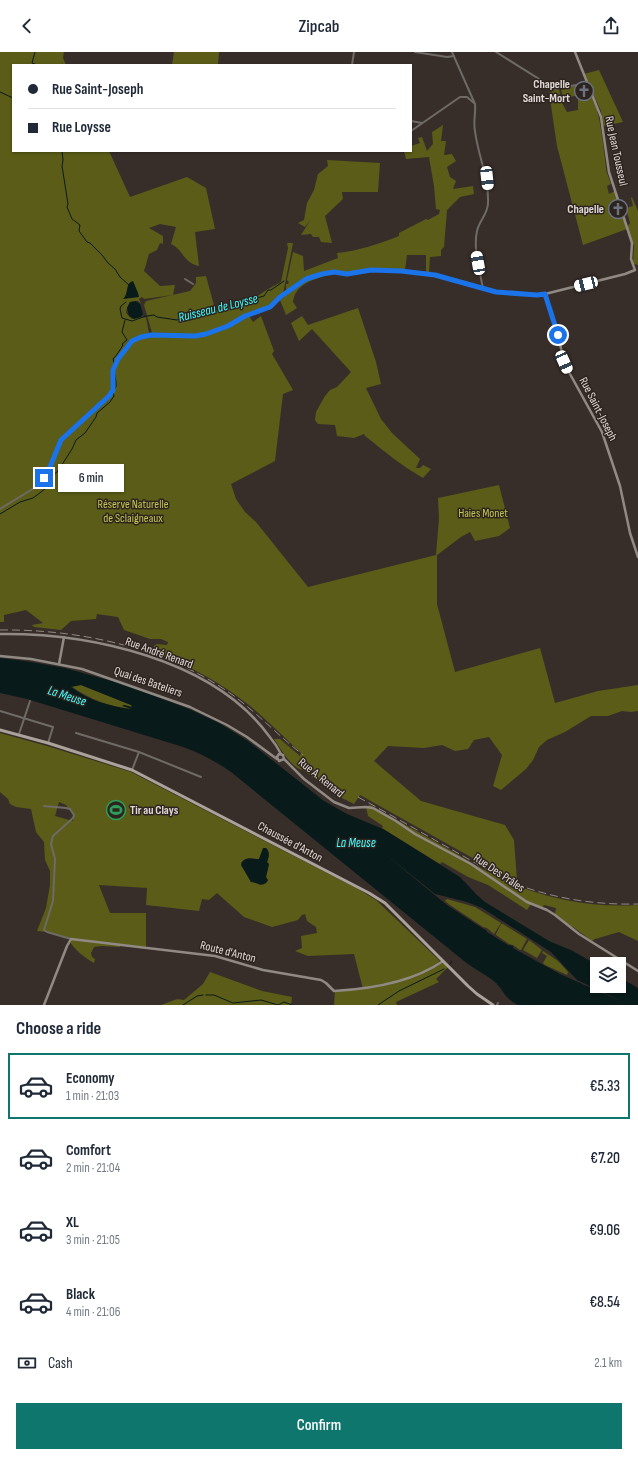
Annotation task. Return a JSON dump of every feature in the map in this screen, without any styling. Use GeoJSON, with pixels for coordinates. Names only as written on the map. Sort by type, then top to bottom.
{"type":"FeatureCollection","features":[{"type":"Feature","properties":{"kind":"main road","name":"Chaussée d'Anton"},"geometry":{"type":"LineString","coordinates":[[0,730],[19,734],[132,770],[376,897],[389,907],[477,994],[493,1005]]}},
{"type":"Feature","properties":{"kind":"street"},"geometry":{"type":"LineString","coordinates":[[352,64],[354,52]]}},
{"type":"Feature","properties":{"kind":"street"},"geometry":{"type":"LineString","coordinates":[[415,52],[447,57],[454,56]]}},
{"type":"Feature","properties":{"kind":"street"},"geometry":{"type":"LineString","coordinates":[[452,52],[475,104],[475,132],[487,178],[488,205],[485,215],[477,230],[476,239],[476,250],[482,289]]}},
{"type":"Feature","properties":{"kind":"street"},"geometry":{"type":"LineString","coordinates":[[496,52],[555,89],[587,83]]}},
{"type":"Feature","properties":{"kind":"street","name":"Rue Jean Tousseul"},"geometry":{"type":"LineString","coordinates":[[575,52],[601,117],[609,172],[632,243],[631,261],[636,269]]}},
{"type":"Feature","properties":{"kind":"street"},"geometry":{"type":"LineString","coordinates":[[412,130],[460,97],[467,97],[475,104]]}},
{"type":"Feature","properties":{"kind":"street"},"geometry":{"type":"LineString","coordinates":[[412,121],[422,123]]}},
{"type":"Feature","properties":{"kind":"street"},"geometry":{"type":"LineString","coordinates":[[0,508],[31,490],[41,482],[50,467],[62,437],[81,422],[111,394],[114,384],[114,367],[118,359],[132,341],[141,337],[151,335],[195,336],[206,334],[228,326],[245,316],[270,307],[280,297],[306,279],[334,272],[347,274],[371,270],[401,271],[435,275],[496,292],[537,295],[625,274],[636,269]]}},
{"type":"Feature","properties":{"kind":"street"},"geometry":{"type":"LineString","coordinates":[[185,278],[193,284]]}},
{"type":"Feature","properties":{"kind":"street","name":"Rue Saint-Joseph"},"geometry":{"type":"LineString","coordinates":[[545,294],[558,335],[564,362],[602,432],[620,486],[630,534],[638,557]]}},
{"type":"Feature","properties":{"kind":"street","name":"Rue André Renard"},"geometry":{"type":"LineString","coordinates":[[0,634],[32,634],[98,642],[176,666],[225,694],[252,714],[281,754]]}},
{"type":"Feature","properties":{"kind":"street"},"geometry":{"type":"LineString","coordinates":[[58,664],[64,637]]}},
{"type":"Feature","properties":{"kind":"street","name":"Quai des Bateliers"},"geometry":{"type":"LineString","coordinates":[[0,656],[31,659],[58,664],[105,677],[190,707],[227,724],[277,759]]}},
{"type":"Feature","properties":{"kind":"street"},"geometry":{"type":"LineString","coordinates":[[19,734],[30,701]]}},
{"type":"Feature","properties":{"kind":"street"},"geometry":{"type":"LineString","coordinates":[[0,711],[53,727],[48,743]]}},
{"type":"Feature","properties":{"kind":"street"},"geometry":{"type":"LineString","coordinates":[[76,733],[139,752],[201,777]]}},
{"type":"Feature","properties":{"kind":"street"},"geometry":{"type":"LineString","coordinates":[[132,770],[139,752]]}},
{"type":"Feature","properties":{"kind":"street"},"geometry":{"type":"LineString","coordinates":[[281,754],[284,759],[281,761],[277,759],[278,755],[281,754]]}},
{"type":"Feature","properties":{"kind":"street","name":"Rue A. Renard"},"geometry":{"type":"LineString","coordinates":[[284,759],[304,779],[334,802],[349,808],[373,808]]}},
{"type":"Feature","properties":{"kind":"street"},"geometry":{"type":"LineString","coordinates":[[44,806],[70,809],[74,815],[73,818],[52,836],[51,840],[55,859],[53,901],[44,930],[72,939],[44,1005]]}},
{"type":"Feature","properties":{"kind":"street","name":"Rue Des Prâles"},"geometry":{"type":"LineString","coordinates":[[373,808],[396,821],[414,834],[457,855],[527,902],[551,913],[612,956],[638,971]]}},
{"type":"Feature","properties":{"kind":"street","name":"Route d'Anton"},"geometry":{"type":"LineString","coordinates":[[72,939],[215,956],[263,970],[321,980],[334,991],[380,986],[424,972],[443,961]]}},
{"type":"Feature","properties":{"kind":"green space"},"geometry":{"type":"Polygon","coordinates":[[[0,52],[64,52],[63,58],[66,64],[12,64],[12,152],[109,152],[130,197],[187,177],[206,188],[215,229],[195,232],[199,266],[190,262],[171,244],[176,227],[160,224],[149,228],[163,236],[163,244],[160,243],[157,250],[149,254],[144,271],[160,286],[175,285],[173,295],[144,299],[142,297],[139,299],[141,304],[138,301],[130,302],[126,313],[132,319],[145,316],[143,318],[146,317],[149,333],[133,339],[130,342],[135,339],[151,335],[195,336],[206,334],[249,316],[253,322],[261,316],[274,351],[272,354],[293,390],[283,394],[275,461],[231,484],[236,499],[245,512],[256,522],[308,587],[436,555],[439,518],[438,498],[499,485],[510,528],[499,536],[475,541],[470,532],[437,555],[437,604],[455,672],[540,648],[555,703],[598,691],[638,685],[638,711],[622,711],[608,716],[591,716],[565,732],[547,740],[539,747],[533,760],[526,769],[501,790],[493,786],[502,755],[489,737],[474,740],[468,749],[455,751],[442,745],[424,748],[388,746],[374,761],[421,801],[505,825],[514,840],[517,880],[501,874],[360,795],[354,804],[338,796],[291,762],[274,739],[280,739],[300,756],[301,753],[249,705],[227,689],[192,668],[154,653],[154,646],[157,644],[167,645],[168,642],[161,639],[150,639],[124,630],[118,617],[97,614],[96,619],[71,621],[61,630],[34,627],[32,625],[43,623],[26,610],[4,615],[4,622],[0,622],[0,52]]]}},
{"type":"Feature","properties":{"kind":"green space"},"geometry":{"type":"Polygon","coordinates":[[[174,52],[219,52],[218,64],[172,64],[174,52]]]}},
{"type":"Feature","properties":{"kind":"green space"},"geometry":{"type":"Polygon","coordinates":[[[599,70],[623,122],[604,126],[601,111],[584,74],[599,70]]]}},
{"type":"Feature","properties":{"kind":"green space"},"geometry":{"type":"Polygon","coordinates":[[[582,85],[588,90],[594,100],[603,140],[607,173],[611,184],[607,186],[609,194],[615,191],[627,229],[583,245],[557,146],[549,92],[559,89],[562,103],[567,112],[578,110],[578,95],[563,99],[561,89],[582,85]]]}},
{"type":"Feature","properties":{"kind":"green space"},"geometry":{"type":"Polygon","coordinates":[[[443,125],[441,141],[446,141],[444,155],[452,154],[456,161],[447,167],[450,177],[456,181],[453,189],[473,186],[474,194],[460,197],[447,210],[444,247],[441,250],[441,256],[430,257],[429,273],[426,273],[426,255],[407,255],[405,270],[381,268],[365,269],[347,273],[334,271],[325,272],[306,278],[287,290],[286,284],[289,282],[287,280],[293,252],[303,256],[304,271],[338,258],[337,253],[368,247],[399,236],[399,233],[439,214],[440,210],[436,209],[429,157],[406,159],[404,152],[412,152],[412,146],[420,143],[418,138],[422,137],[427,151],[433,144],[432,132],[443,125]]]}},
{"type":"Feature","properties":{"kind":"green space"},"geometry":{"type":"Polygon","coordinates":[[[327,160],[380,163],[378,192],[342,192],[343,199],[325,216],[332,243],[321,242],[319,237],[313,237],[311,234],[301,235],[311,219],[305,227],[298,223],[304,220],[307,203],[314,190],[318,174],[328,166],[327,160]]]}},
{"type":"Feature","properties":{"kind":"green space"},"geometry":{"type":"Polygon","coordinates":[[[632,197],[638,211],[638,265],[634,264],[633,262],[634,246],[627,227],[630,223],[626,208],[633,206],[632,197]]]}},
{"type":"Feature","properties":{"kind":"green space"},"geometry":{"type":"Polygon","coordinates":[[[287,243],[293,243],[283,294],[272,304],[220,329],[202,334],[154,335],[152,333],[144,305],[146,301],[190,291],[196,283],[196,277],[206,276],[215,309],[256,297],[281,282],[288,248],[287,243]]]}},
{"type":"Feature","properties":{"kind":"green space"},"geometry":{"type":"Polygon","coordinates":[[[330,274],[317,278],[301,287],[297,291],[293,302],[297,308],[286,315],[280,300],[307,279],[330,274]]]}},
{"type":"Feature","properties":{"kind":"green space"},"geometry":{"type":"Polygon","coordinates":[[[358,308],[376,362],[381,384],[366,388],[381,419],[392,433],[420,459],[416,468],[420,468],[423,465],[431,469],[423,478],[393,458],[364,434],[354,438],[337,436],[335,425],[318,424],[315,420],[316,412],[325,396],[330,390],[337,387],[351,372],[312,329],[299,341],[291,323],[302,316],[308,325],[358,308]]]}},
{"type":"Feature","properties":{"kind":"green space"},"geometry":{"type":"Polygon","coordinates":[[[81,685],[131,705],[132,707],[124,705],[132,710],[115,707],[100,702],[71,686],[81,685]]]}},
{"type":"Feature","properties":{"kind":"green space"},"geometry":{"type":"Polygon","coordinates":[[[0,733],[131,772],[358,889],[376,900],[440,961],[434,965],[443,961],[448,967],[436,979],[439,982],[396,1002],[397,1005],[334,1005],[335,991],[363,989],[354,954],[308,956],[295,951],[302,948],[301,936],[317,933],[316,927],[307,921],[305,914],[298,920],[272,927],[244,917],[217,893],[209,900],[202,899],[199,911],[146,905],[147,888],[99,885],[110,913],[146,913],[146,947],[120,944],[120,947],[94,947],[91,953],[92,957],[95,959],[94,963],[75,948],[70,942],[71,939],[47,932],[37,931],[46,908],[50,885],[50,871],[45,860],[44,842],[36,832],[31,809],[16,807],[10,804],[8,799],[0,792],[0,733]],[[59,802],[55,816],[73,821],[74,815],[66,805],[59,802]],[[266,848],[259,859],[245,859],[241,863],[251,882],[260,885],[267,880],[266,877],[269,864],[267,862],[269,855],[266,848]]]}},
{"type":"Feature","properties":{"kind":"green space"},"geometry":{"type":"Polygon","coordinates":[[[370,805],[485,870],[528,890],[574,902],[622,906],[638,905],[638,941],[619,932],[592,941],[573,927],[571,928],[555,914],[556,908],[544,905],[542,908],[531,904],[527,910],[488,885],[468,877],[442,862],[440,864],[382,828],[383,826],[368,816],[366,807],[370,805]]]}},
{"type":"Feature","properties":{"kind":"green space"},"geometry":{"type":"Polygon","coordinates":[[[447,899],[475,907],[501,923],[494,934],[450,905],[445,901],[447,899]]]}},
{"type":"Feature","properties":{"kind":"green space"},"geometry":{"type":"Polygon","coordinates":[[[501,924],[527,939],[521,950],[496,935],[501,924]]]}},
{"type":"Feature","properties":{"kind":"green space"},"geometry":{"type":"Polygon","coordinates":[[[529,940],[542,950],[537,958],[523,950],[529,940]]]}},
{"type":"Feature","properties":{"kind":"green space"},"geometry":{"type":"Polygon","coordinates":[[[543,951],[558,961],[568,972],[567,975],[543,963],[547,956],[542,953],[543,951]]]}},
{"type":"Feature","properties":{"kind":"green space"},"geometry":{"type":"Polygon","coordinates":[[[210,972],[262,991],[292,997],[291,1005],[161,1005],[177,999],[184,1000],[203,984],[210,972]]]}},
{"type":"Feature","properties":{"kind":"water"},"geometry":{"type":"Polygon","coordinates":[[[133,281],[139,297],[123,299],[129,284],[133,281]]]}},
{"type":"Feature","properties":{"kind":"water"},"geometry":{"type":"Polygon","coordinates":[[[136,301],[140,304],[143,314],[141,317],[134,319],[129,316],[127,308],[130,302],[136,301]]]}},
{"type":"Feature","properties":{"kind":"water","name":"La Meuse"},"geometry":{"type":"Polygon","coordinates":[[[0,658],[65,668],[129,686],[189,709],[219,723],[248,741],[324,801],[347,814],[383,829],[460,877],[485,902],[549,941],[573,951],[590,961],[590,986],[577,980],[551,952],[482,908],[467,902],[435,894],[380,850],[447,905],[487,932],[560,974],[590,987],[590,993],[603,993],[623,1002],[604,993],[626,993],[626,981],[638,988],[638,1005],[518,1005],[507,997],[493,980],[464,961],[231,772],[219,764],[183,747],[27,699],[0,693],[0,658]],[[81,685],[71,687],[85,696],[116,707],[132,709],[122,706],[132,707],[131,705],[81,685]]]}},
{"type":"Feature","properties":{"kind":"water"},"geometry":{"type":"Polygon","coordinates":[[[263,848],[266,848],[269,853],[267,862],[269,864],[266,877],[268,880],[262,885],[251,882],[241,865],[246,859],[259,859],[263,848]]]}},
{"type":"Feature","properties":{"kind":"waterway"},"geometry":{"type":"LineString","coordinates":[[34,64],[32,63],[35,52]]}},
{"type":"Feature","properties":{"kind":"waterway"},"geometry":{"type":"LineString","coordinates":[[0,92],[12,98]]}},
{"type":"Feature","properties":{"kind":"waterway"},"geometry":{"type":"LineString","coordinates":[[62,152],[62,166],[68,204],[67,207],[72,219],[80,225],[79,231],[87,242],[90,243],[102,255],[120,277],[129,285]]}},
{"type":"Feature","properties":{"kind":"waterway","name":"Ruisseau de Loysse"},"geometry":{"type":"LineString","coordinates":[[147,316],[154,315],[157,317],[177,320],[264,296],[268,290],[271,290],[284,281]]}},
{"type":"Feature","properties":{"kind":"waterway","name":"Ruisseau de Loysse"},"geometry":{"type":"LineString","coordinates":[[126,302],[120,309],[122,318],[132,321],[146,316]]}},
{"type":"Feature","properties":{"kind":"waterway","name":"Ruisseau de Loysse"},"geometry":{"type":"LineString","coordinates":[[114,363],[113,359],[123,345],[122,344],[127,340],[122,332],[125,320]]}},
{"type":"Feature","properties":{"kind":"waterway","name":"Ruisseau de Loysse"},"geometry":{"type":"LineString","coordinates":[[0,514],[20,502],[33,498],[49,486],[51,477],[58,471],[76,440],[85,433],[96,417],[97,413],[110,402],[114,396],[113,391],[116,387],[114,369]]}},
{"type":"Feature","properties":{"kind":"waterway"},"geometry":{"type":"LineString","coordinates":[[378,1005],[399,991],[444,969]]}},
{"type":"Feature","properties":{"kind":"waterway"},"geometry":{"type":"LineString","coordinates":[[183,1005],[197,996],[203,995]]}},
{"type":"Feature","properties":{"kind":"waterway"},"geometry":{"type":"LineString","coordinates":[[206,995],[214,995],[233,1003],[261,1000],[278,1005],[284,1002],[292,1005]]}},
{"type":"Feature","properties":{"kind":"railway"},"geometry":{"type":"LineString","coordinates":[[0,630],[61,633],[92,638],[152,654],[181,665],[208,679],[234,696],[303,755]]}},
{"type":"Feature","properties":{"kind":"railway"},"geometry":{"type":"LineString","coordinates":[[358,797],[491,872],[527,888],[568,899],[610,904],[638,904]]}},
{"type":"Feature","properties":{"kind":"place","name":"Chapelle Saint-Mort"},"geometry":{"type":"Point","coordinates":[584,91]}},
{"type":"Feature","properties":{"kind":"place","name":"Chapelle"},"geometry":{"type":"Point","coordinates":[618,209]}},
{"type":"Feature","properties":{"kind":"place","name":"Tir au Clays"},"geometry":{"type":"Point","coordinates":[116,810]}},
{"type":"Feature","properties":{"kind":"route"},"geometry":{"type":"LineString","coordinates":[[44,478],[48,473],[62,437],[81,422],[111,394],[114,384],[114,367],[122,353],[132,341],[151,335],[195,336],[221,329],[245,316],[270,307],[280,297],[306,279],[322,274],[334,272],[347,274],[371,270],[392,270],[435,275],[496,292],[537,295],[545,294],[558,335]]}},
{"type":"Feature","properties":{"kind":"park label","name":"Réserve Naturelle de Sclaigneaux"},"geometry":{"type":"Point","coordinates":[133,511]}},
{"type":"Feature","properties":{"kind":"park label","name":"Haies Monet"},"geometry":{"type":"Point","coordinates":[483,513]}}]}
